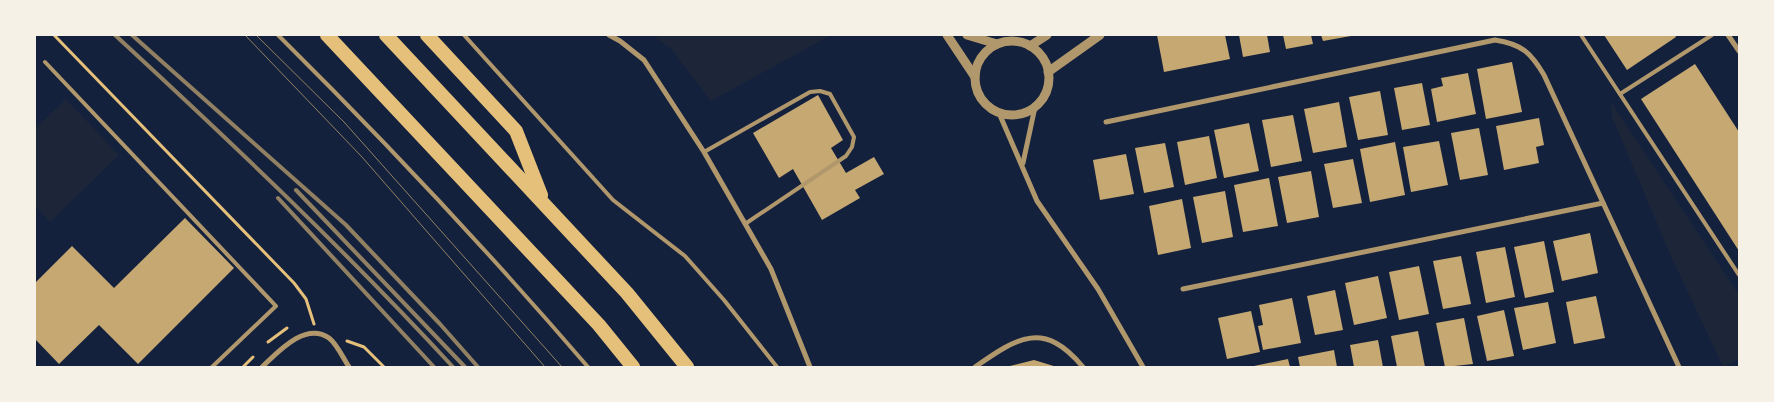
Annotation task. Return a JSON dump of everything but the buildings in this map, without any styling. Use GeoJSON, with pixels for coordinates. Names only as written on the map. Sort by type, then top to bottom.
{"type":"FeatureCollection","features":[{"type":"Feature","properties":{"kind":"highway"},"geometry":{"type":"LineString","coordinates":[[328,35],[599,325],[634,367]]}},
{"type":"Feature","properties":{"kind":"highway"},"geometry":{"type":"LineString","coordinates":[[386,35],[627,293],[687,367]]}},
{"type":"Feature","properties":{"kind":"highway"},"geometry":{"type":"LineString","coordinates":[[427,35],[516,131],[543,201]]}},
{"type":"Feature","properties":{"kind":"street"},"geometry":{"type":"LineString","coordinates":[[608,35],[620,41],[644,60],[704,152],[777,282],[810,367]]}},
{"type":"Feature","properties":{"kind":"street"},"geometry":{"type":"LineString","coordinates":[[947,35],[975,77],[979,95],[991,109],[999,113],[1018,115],[1035,107]]}},
{"type":"Feature","properties":{"kind":"street"},"geometry":{"type":"LineString","coordinates":[[967,35],[997,44],[1020,42],[1030,46],[1041,58],[1048,72],[1046,91],[1035,107],[1023,164]]}},
{"type":"Feature","properties":{"kind":"street"},"geometry":{"type":"LineString","coordinates":[[1030,46],[1047,35]]}},
{"type":"Feature","properties":{"kind":"street"},"geometry":{"type":"LineString","coordinates":[[1048,72],[1100,35]]}},
{"type":"Feature","properties":{"kind":"street"},"geometry":{"type":"LineString","coordinates":[[1728,35],[1739,51]]}},
{"type":"Feature","properties":{"kind":"street"},"geometry":{"type":"LineString","coordinates":[[1106,122],[1495,40],[1510,42],[1534,58],[1544,75],[1679,367]]}},
{"type":"Feature","properties":{"kind":"street"},"geometry":{"type":"LineString","coordinates":[[975,77],[980,59],[997,44]]}},
{"type":"Feature","properties":{"kind":"street"},"geometry":{"type":"LineString","coordinates":[[999,113],[1023,164],[1037,201],[1098,289],[1143,367]]}},
{"type":"Feature","properties":{"kind":"street"},"geometry":{"type":"LineString","coordinates":[[1183,288],[1604,203]]}},
{"type":"Feature","properties":{"kind":"street"},"geometry":{"type":"LineString","coordinates":[[262,367],[290,342],[314,334],[329,338],[349,367]]}},
{"type":"Feature","properties":{"kind":"street"},"geometry":{"type":"LineString","coordinates":[[975,367],[1010,343],[1045,337],[1070,352],[1082,367]]}},
{"type":"Feature","properties":{"kind":"lane"},"geometry":{"type":"LineString","coordinates":[[278,35],[465,229],[588,367]]}},
{"type":"Feature","properties":{"kind":"lane"},"geometry":{"type":"LineString","coordinates":[[464,35],[613,200],[685,256],[724,300],[777,367]]}},
{"type":"Feature","properties":{"kind":"lane"},"geometry":{"type":"LineString","coordinates":[[1581,35],[1739,274]]}},
{"type":"Feature","properties":{"kind":"lane"},"geometry":{"type":"LineString","coordinates":[[1620,94],[1712,35]]}},
{"type":"Feature","properties":{"kind":"lane"},"geometry":{"type":"LineString","coordinates":[[45,62],[276,306],[212,367]]}},
{"type":"Feature","properties":{"kind":"lane"},"geometry":{"type":"LineString","coordinates":[[704,152],[810,92],[830,94],[854,137],[852,147],[846,156],[745,224]]}},
{"type":"Feature","properties":{"kind":"path"},"geometry":{"type":"LineString","coordinates":[[54,35],[294,283],[306,298],[312,311],[314,334]]}},
{"type":"Feature","properties":{"kind":"shaded area"},"geometry":{"type":"Polygon","coordinates":[[[652,35],[831,35],[711,101],[671,49],[652,35]]]}},
{"type":"Feature","properties":{"kind":"shaded area"},"geometry":{"type":"Polygon","coordinates":[[[66,99],[119,155],[50,222],[35,206],[35,129],[66,99]]]}},
{"type":"Feature","properties":{"kind":"shaded area"},"geometry":{"type":"Polygon","coordinates":[[[1611,102],[1739,295],[1739,359],[1723,367],[1671,256],[1612,117],[1611,102]]]}},
{"type":"Feature","properties":{"kind":"tram line"},"geometry":{"type":"LineString","coordinates":[[245,35],[362,157],[545,367]]}},
{"type":"Feature","properties":{"kind":"tram line"},"geometry":{"type":"LineString","coordinates":[[256,35],[344,122],[562,367]]}},
{"type":"Feature","properties":{"kind":"railway"},"geometry":{"type":"LineString","coordinates":[[115,35],[287,198],[371,281],[453,367]]}},
{"type":"Feature","properties":{"kind":"railway"},"geometry":{"type":"LineString","coordinates":[[132,35],[346,225],[478,367]]}},
{"type":"Feature","properties":{"kind":"railway"},"geometry":{"type":"LineString","coordinates":[[296,190],[465,367]]}},
{"type":"Feature","properties":{"kind":"railway"},"geometry":{"type":"LineString","coordinates":[[278,198],[434,367]]}}]}
